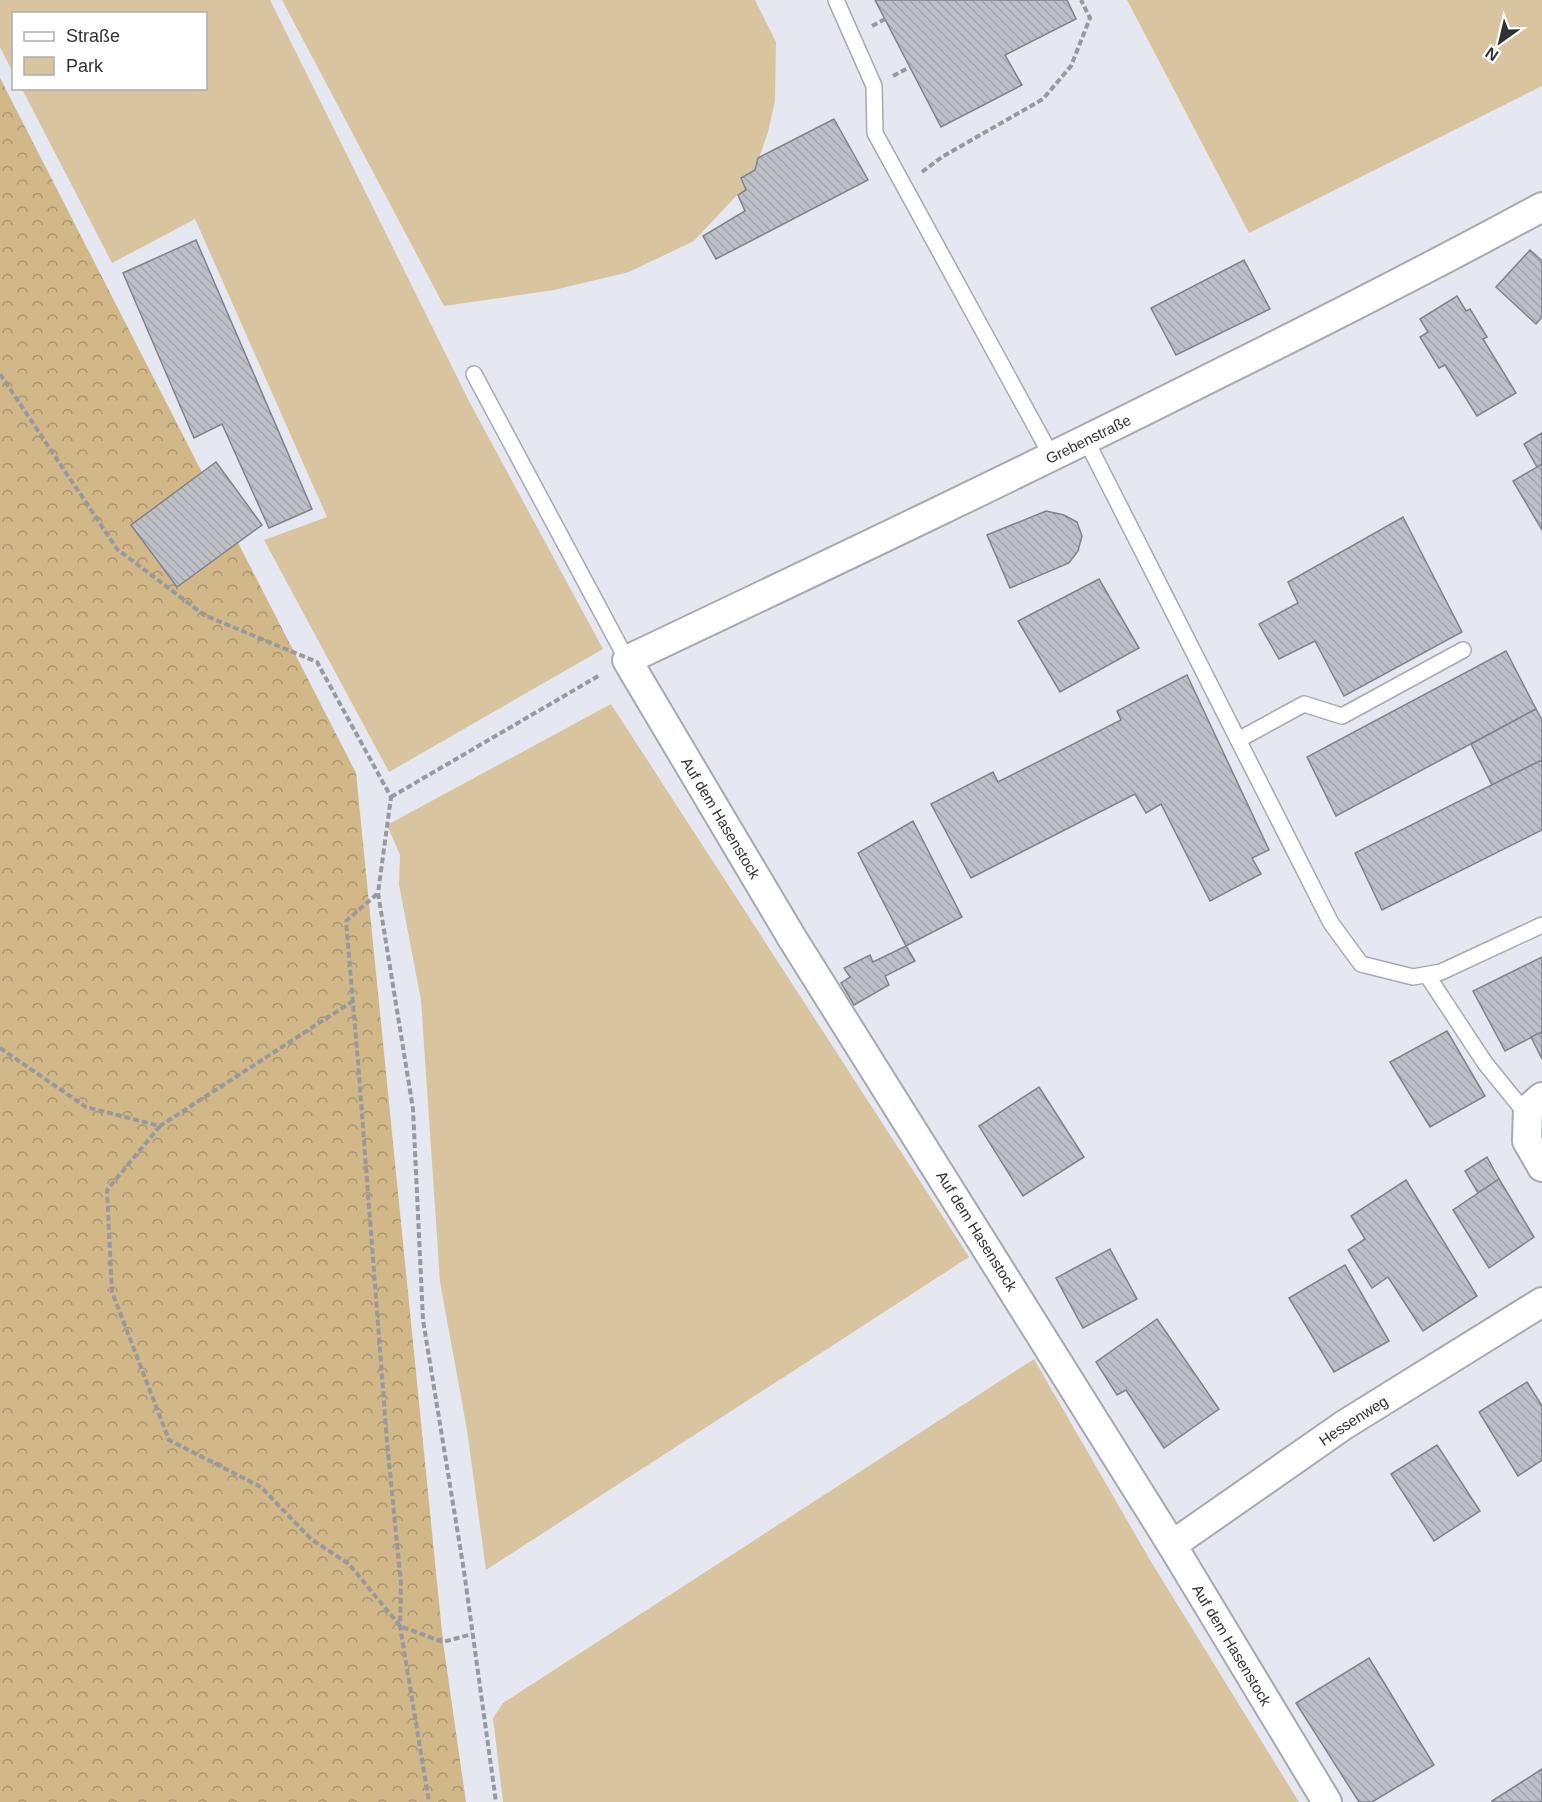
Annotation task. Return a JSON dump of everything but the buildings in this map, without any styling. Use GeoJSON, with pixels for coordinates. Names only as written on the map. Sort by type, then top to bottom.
{"type":"FeatureCollection","features":[{"type":"Feature","properties":{"kind":"street","name":"Grebenstraße"},"geometry":{"type":"LineString","coordinates":[[627,660],[1086,441],[1433,266],[1542,207]]}},
{"type":"Feature","properties":{"kind":"street","name":"Auf dem Hasenstock"},"geometry":{"type":"LineString","coordinates":[[627,660],[792,938],[1172,1545],[1327,1802]]}},
{"type":"Feature","properties":{"kind":"street"},"geometry":{"type":"LineString","coordinates":[[1535,1106],[1527,1141],[1542,1167]]}},
{"type":"Feature","properties":{"kind":"street","name":"Hessenweg"},"geometry":{"type":"LineString","coordinates":[[1172,1545],[1344,1425],[1542,1302]]}},
{"type":"Feature","properties":{"kind":"lane"},"geometry":{"type":"LineString","coordinates":[[836,0],[874,86],[875,133],[1052,456]]}},
{"type":"Feature","properties":{"kind":"lane"},"geometry":{"type":"LineString","coordinates":[[474,374],[627,660]]}},
{"type":"Feature","properties":{"kind":"lane"},"geometry":{"type":"LineString","coordinates":[[1086,441],[1331,923],[1361,964],[1413,977],[1442,972],[1542,924]]}},
{"type":"Feature","properties":{"kind":"lane"},"geometry":{"type":"LineString","coordinates":[[1238,740],[1304,704],[1342,716],[1463,650]]}},
{"type":"Feature","properties":{"kind":"lane"},"geometry":{"type":"LineString","coordinates":[[1427,975],[1485,1063],[1535,1106]]}},
{"type":"Feature","properties":{"kind":"path"},"geometry":{"type":"LineString","coordinates":[[904,185],[942,157],[1043,99],[1071,66],[1090,18],[1081,0]]}},
{"type":"Feature","properties":{"kind":"path"},"geometry":{"type":"LineString","coordinates":[[0,374],[117,549],[204,615],[317,662],[391,797],[378,893],[414,1109],[423,1320],[496,1802]]}},
{"type":"Feature","properties":{"kind":"path"},"geometry":{"type":"LineString","coordinates":[[391,797],[627,660]]}},
{"type":"Feature","properties":{"kind":"path"},"geometry":{"type":"LineString","coordinates":[[378,893],[346,921],[387,1442],[401,1584],[400,1626],[429,1802]]}},
{"type":"Feature","properties":{"kind":"path"},"geometry":{"type":"LineString","coordinates":[[353,1001],[160,1126],[107,1190],[112,1292],[169,1440],[261,1487],[311,1539],[349,1564],[400,1626],[443,1642],[472,1634]]}},
{"type":"Feature","properties":{"kind":"path"},"geometry":{"type":"LineString","coordinates":[[0,1048],[86,1107],[160,1126]]}},
{"type":"Feature","properties":{"kind":"green space"},"geometry":{"type":"Polygon","coordinates":[[[0,0],[270,0],[471,405],[603,649],[389,772],[264,540],[327,517],[195,219],[112,263],[23,90],[207,90],[207,12],[12,12],[12,71],[0,47],[0,0]]]}},
{"type":"Feature","properties":{"kind":"green space"},"geometry":{"type":"Polygon","coordinates":[[[282,0],[755,0],[776,42],[775,101],[768,132],[755,170],[740,178],[746,191],[738,194],[694,241],[629,272],[554,290],[444,306],[282,0]]]}},
{"type":"Feature","properties":{"kind":"green space"},"geometry":{"type":"Polygon","coordinates":[[[1127,0],[1542,0],[1542,86],[1249,233],[1127,0]]]}},
{"type":"Feature","properties":{"kind":"green space"},"geometry":{"type":"Polygon","coordinates":[[[0,78],[356,773],[443,1642],[466,1802],[0,1802],[0,78]]]}},
{"type":"Feature","properties":{"kind":"green space"},"geometry":{"type":"Polygon","coordinates":[[[611,704],[969,1257],[486,1570],[467,1430],[440,1282],[421,1000],[399,885],[400,855],[387,825],[611,704]]]}},
{"type":"Feature","properties":{"kind":"green space"},"geometry":{"type":"Polygon","coordinates":[[[1034,1359],[1150,1560],[1299,1802],[503,1802],[493,1718],[503,1703],[1034,1359]]]}}]}
